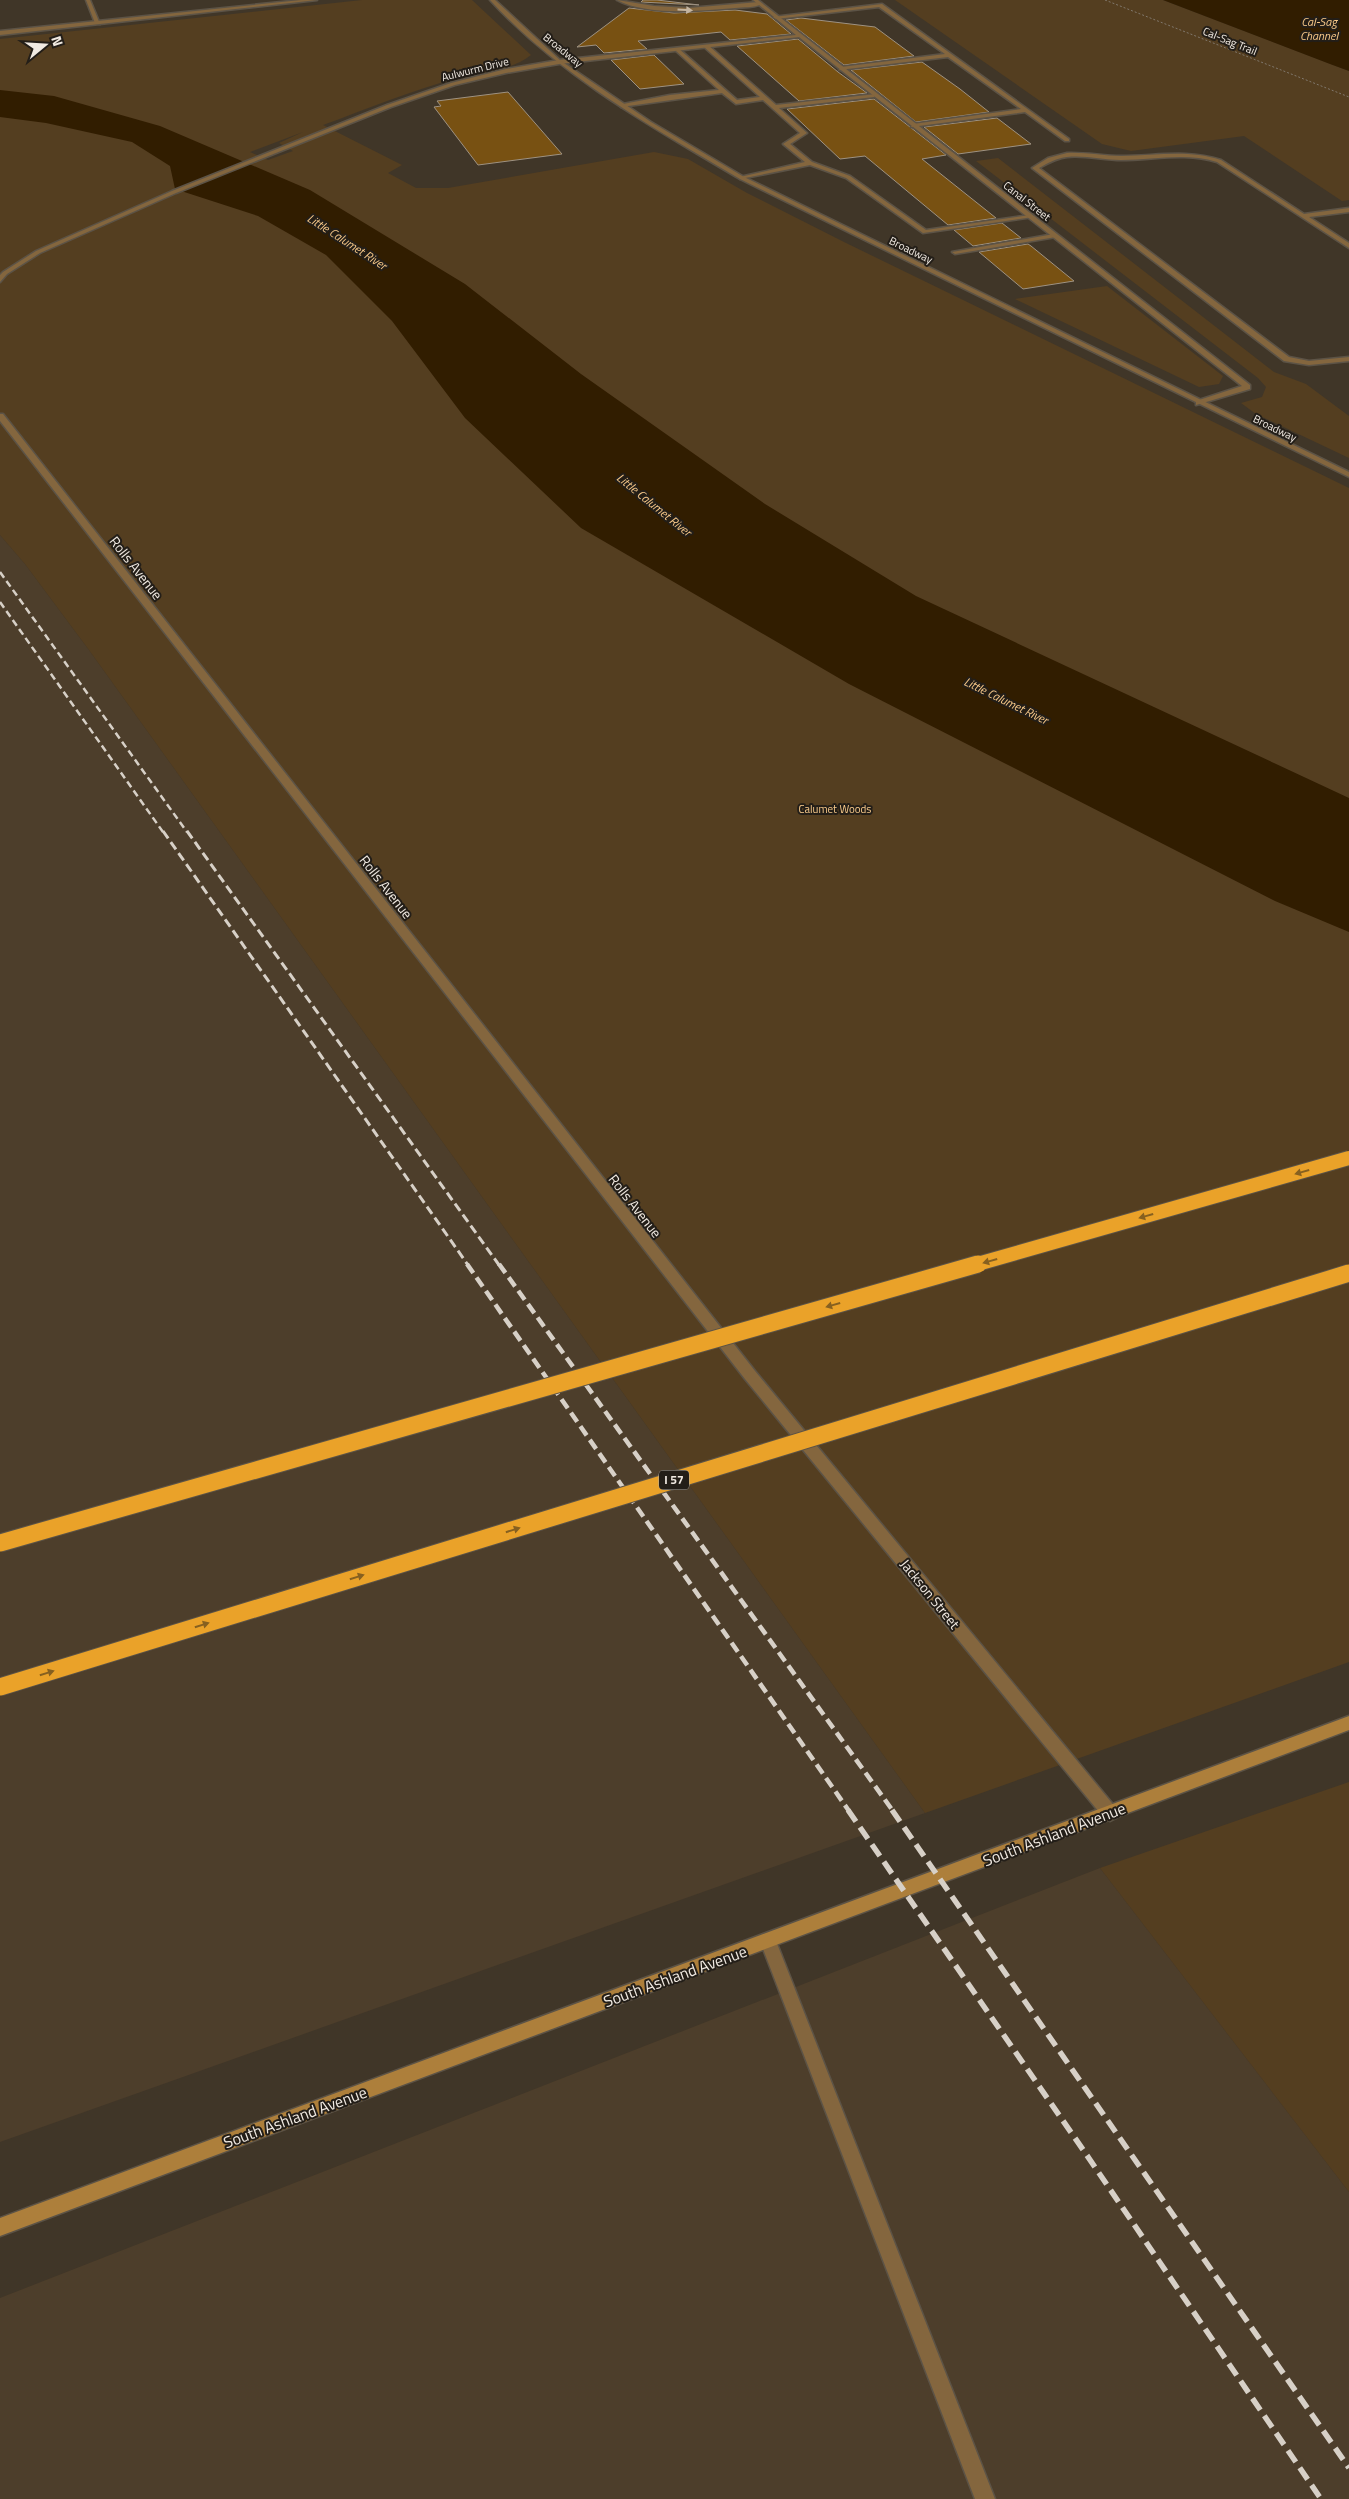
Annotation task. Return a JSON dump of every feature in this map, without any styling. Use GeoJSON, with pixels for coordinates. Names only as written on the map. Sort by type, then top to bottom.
{"type":"FeatureCollection","features":[{"type":"Feature","properties":{"kind":"highway"},"geometry":{"type":"LineString","coordinates":[[0,1543],[1349,1158]]}},
{"type":"Feature","properties":{"kind":"highway","name":"I 57"},"geometry":{"type":"LineString","coordinates":[[0,1687],[1349,1273]]}},
{"type":"Feature","properties":{"kind":"main road","name":"South Ashland Avenue"},"geometry":{"type":"LineString","coordinates":[[0,2227],[1349,1723]]}},
{"type":"Feature","properties":{"kind":"street"},"geometry":{"type":"LineString","coordinates":[[88,0],[98,23]]}},
{"type":"Feature","properties":{"kind":"street"},"geometry":{"type":"LineString","coordinates":[[0,33],[222,7],[315,0]]}},
{"type":"Feature","properties":{"kind":"street","name":"Broadway"},"geometry":{"type":"LineString","coordinates":[[492,0],[559,62],[623,106],[742,178],[1349,475]]}},
{"type":"Feature","properties":{"kind":"street"},"geometry":{"type":"LineString","coordinates":[[620,0],[663,9],[691,11],[757,2]]}},
{"type":"Feature","properties":{"kind":"street","name":"Canal Street"},"geometry":{"type":"LineString","coordinates":[[757,2],[1247,387],[1199,403]]}},
{"type":"Feature","properties":{"kind":"street"},"geometry":{"type":"LineString","coordinates":[[776,17],[880,5],[1067,140]]}},
{"type":"Feature","properties":{"kind":"street","name":"Aulwurm Drive"},"geometry":{"type":"LineString","coordinates":[[0,280],[5,273],[38,252],[174,192],[430,91],[506,71],[559,62],[799,36]]}},
{"type":"Feature","properties":{"kind":"street"},"geometry":{"type":"LineString","coordinates":[[706,46],[804,133],[786,144],[810,163],[848,177],[925,232],[1030,217]]}},
{"type":"Feature","properties":{"kind":"street"},"geometry":{"type":"LineString","coordinates":[[678,50],[736,102],[765,98]]}},
{"type":"Feature","properties":{"kind":"street"},"geometry":{"type":"LineString","coordinates":[[841,69],[950,55]]}},
{"type":"Feature","properties":{"kind":"street"},"geometry":{"type":"LineString","coordinates":[[623,106],[670,97],[723,91]]}},
{"type":"Feature","properties":{"kind":"street"},"geometry":{"type":"LineString","coordinates":[[775,107],[874,95]]}},
{"type":"Feature","properties":{"kind":"street"},"geometry":{"type":"LineString","coordinates":[[914,126],[1027,110]]}},
{"type":"Feature","properties":{"kind":"street"},"geometry":{"type":"LineString","coordinates":[[1349,246],[1219,161],[1203,155],[1177,153],[1125,158],[1068,155],[1046,160],[1036,168],[1287,359],[1309,363],[1349,359]]}},
{"type":"Feature","properties":{"kind":"street"},"geometry":{"type":"LineString","coordinates":[[742,178],[810,163]]}},
{"type":"Feature","properties":{"kind":"street"},"geometry":{"type":"LineString","coordinates":[[1303,216],[1349,210]]}},
{"type":"Feature","properties":{"kind":"street"},"geometry":{"type":"LineString","coordinates":[[955,252],[1054,236]]}},
{"type":"Feature","properties":{"kind":"street","name":"Rolls Avenue"},"geometry":{"type":"LineString","coordinates":[[0,416],[750,1375]]}},
{"type":"Feature","properties":{"kind":"street","name":"Jackson Street"},"geometry":{"type":"LineString","coordinates":[[750,1375],[1110,1813]]}},
{"type":"Feature","properties":{"kind":"street"},"geometry":{"type":"LineString","coordinates":[[768,1940],[985,2499]]}},
{"type":"Feature","properties":{"kind":"path","name":"Cal-Sag Trail"},"geometry":{"type":"LineString","coordinates":[[1104,0],[1349,97]]}},
{"type":"Feature","properties":{"kind":"shaded area"},"geometry":{"type":"Polygon","coordinates":[[[0,535],[25,564],[89,650],[925,1813],[0,2142],[0,535]]]}},
{"type":"Feature","properties":{"kind":"shaded area"},"geometry":{"type":"Polygon","coordinates":[[[1100,1868],[1349,2192],[1349,2499],[0,2499],[0,2298],[1100,1868]]]}},
{"type":"Feature","properties":{"kind":"green space","name":"Calumet Woods"},"geometry":{"type":"Polygon","coordinates":[[[362,0],[472,0],[531,55],[515,64],[424,88],[323,125],[402,165],[388,173],[416,188],[448,188],[654,152],[688,159],[747,193],[844,242],[1349,488],[1349,1662],[925,1813],[89,650],[25,564],[0,535],[0,39],[362,0]],[[303,132],[250,152],[268,160],[293,151],[279,143],[303,132]]]}},
{"type":"Feature","properties":{"kind":"green space"},"geometry":{"type":"Polygon","coordinates":[[[895,0],[1163,0],[1349,71],[1349,200],[1342,201],[1244,136],[1131,151],[1102,144],[895,0]]]}},
{"type":"Feature","properties":{"kind":"green space"},"geometry":{"type":"Polygon","coordinates":[[[998,158],[1274,372],[1306,384],[1349,416],[1349,458],[1256,414],[1241,403],[1262,397],[1266,387],[1258,378],[976,161],[998,158]]]}},
{"type":"Feature","properties":{"kind":"green space"},"geometry":{"type":"Polygon","coordinates":[[[1107,286],[1223,376],[1219,384],[1199,387],[1015,299],[1107,286]]]}},
{"type":"Feature","properties":{"kind":"green space"},"geometry":{"type":"Polygon","coordinates":[[[1349,1782],[1349,2192],[1100,1868],[1349,1782]]]}},
{"type":"Feature","properties":{"kind":"water","name":"Cal-Sag Channel"},"geometry":{"type":"Polygon","coordinates":[[[1163,0],[1349,0],[1349,71],[1330,64],[1163,0]]]}},
{"type":"Feature","properties":{"kind":"water","name":"Little Calumet River"},"geometry":{"type":"Polygon","coordinates":[[[0,90],[54,96],[160,126],[310,190],[465,284],[581,374],[765,504],[916,596],[1349,798],[1349,932],[1275,901],[849,684],[581,528],[465,418],[392,321],[326,255],[258,216],[175,189],[170,166],[132,142],[46,123],[0,117],[0,90]]]}},
{"type":"Feature","properties":{"kind":"building"},"geometry":{"type":"Polygon","coordinates":[[[643,0],[657,0],[699,5],[641,2],[643,0]]]}},
{"type":"Feature","properties":{"kind":"building"},"geometry":{"type":"Polygon","coordinates":[[[629,8],[674,13],[735,10],[767,14],[791,34],[730,40],[721,32],[638,41],[647,49],[604,53],[596,45],[577,47],[629,8]]]}},
{"type":"Feature","properties":{"kind":"building"},"geometry":{"type":"Polygon","coordinates":[[[801,18],[875,27],[914,56],[844,65],[786,20],[801,18]]]}},
{"type":"Feature","properties":{"kind":"building"},"geometry":{"type":"Polygon","coordinates":[[[798,39],[867,93],[799,101],[737,46],[798,39]]]}},
{"type":"Feature","properties":{"kind":"building"},"geometry":{"type":"Polygon","coordinates":[[[654,55],[684,84],[640,89],[611,60],[654,55]]]}},
{"type":"Feature","properties":{"kind":"building"},"geometry":{"type":"Polygon","coordinates":[[[922,62],[989,112],[916,122],[851,70],[922,62]]]}},
{"type":"Feature","properties":{"kind":"building"},"geometry":{"type":"Polygon","coordinates":[[[508,92],[562,154],[478,165],[434,107],[441,106],[437,101],[508,92]]]}},
{"type":"Feature","properties":{"kind":"building"},"geometry":{"type":"Polygon","coordinates":[[[874,99],[946,155],[922,159],[996,218],[948,225],[865,156],[840,159],[787,109],[874,99]]]}},
{"type":"Feature","properties":{"kind":"building"},"geometry":{"type":"Polygon","coordinates":[[[997,118],[1031,144],[958,154],[924,127],[997,118]]]}},
{"type":"Feature","properties":{"kind":"building"},"geometry":{"type":"Polygon","coordinates":[[[1002,223],[1021,238],[973,246],[954,230],[1002,223]]]}},
{"type":"Feature","properties":{"kind":"building"},"geometry":{"type":"Polygon","coordinates":[[[1028,244],[1074,281],[1023,289],[979,252],[1028,244]]]}},
{"type":"Feature","properties":{"kind":"railway"},"geometry":{"type":"LineString","coordinates":[[0,572],[187,832]]}},
{"type":"Feature","properties":{"kind":"railway"},"geometry":{"type":"LineString","coordinates":[[0,602],[163,832]]}},
{"type":"Feature","properties":{"kind":"railway"},"geometry":{"type":"LineString","coordinates":[[163,831],[468,1265]]}},
{"type":"Feature","properties":{"kind":"railway"},"geometry":{"type":"LineString","coordinates":[[187,831],[499,1265]]}},
{"type":"Feature","properties":{"kind":"railway"},"geometry":{"type":"LineString","coordinates":[[467,1264],[849,1811]]}},
{"type":"Feature","properties":{"kind":"railway"},"geometry":{"type":"LineString","coordinates":[[499,1264],[893,1811]]}},
{"type":"Feature","properties":{"kind":"railway"},"geometry":{"type":"LineString","coordinates":[[848,1810],[1086,2154],[1321,2499]]}},
{"type":"Feature","properties":{"kind":"railway"},"geometry":{"type":"LineString","coordinates":[[892,1810],[1349,2468]]}}]}
